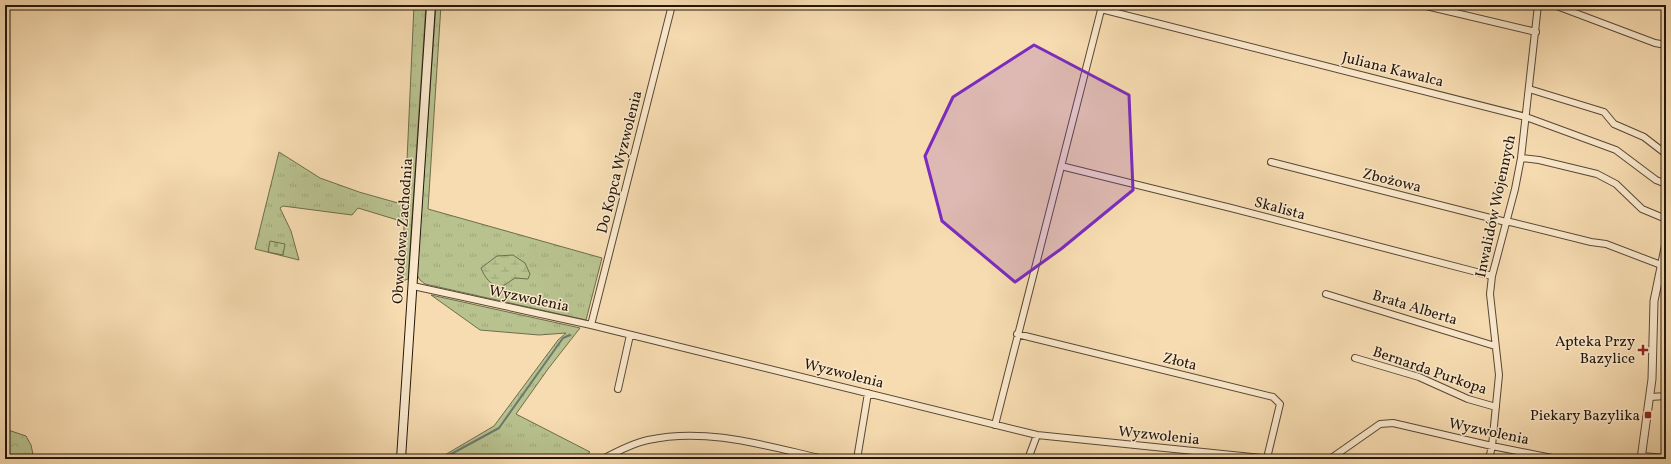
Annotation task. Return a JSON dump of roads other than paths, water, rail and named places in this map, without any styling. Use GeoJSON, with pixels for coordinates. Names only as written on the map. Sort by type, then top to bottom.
{"type":"FeatureCollection","features":[{"type":"Feature","properties":{"kind":"main road","name":"Obwodowa Zachodnia"},"geometry":{"type":"LineString","coordinates":[[401,459],[431,5]]}},
{"type":"Feature","properties":{"kind":"street","name":"Do Kopca Wyzwolenia"},"geometry":{"type":"LineString","coordinates":[[591,325],[672,5]]}},
{"type":"Feature","properties":{"kind":"street"},"geometry":{"type":"LineString","coordinates":[[1422,5],[1536,32]]}},
{"type":"Feature","properties":{"kind":"street","name":"Inwalidów Wojennych"},"geometry":{"type":"LineString","coordinates":[[1489,459],[1492,446],[1499,375],[1490,294],[1492,276],[1515,189],[1521,158],[1538,5]]}},
{"type":"Feature","properties":{"kind":"street"},"geometry":{"type":"LineString","coordinates":[[1554,5],[1655,43],[1666,45]]}},
{"type":"Feature","properties":{"kind":"street"},"geometry":{"type":"LineString","coordinates":[[995,425],[1102,7]]}},
{"type":"Feature","properties":{"kind":"street","name":"Juliana Kawalca"},"geometry":{"type":"LineString","coordinates":[[1102,7],[1526,117],[1616,150],[1652,177],[1666,184]]}},
{"type":"Feature","properties":{"kind":"street"},"geometry":{"type":"LineString","coordinates":[[1529,89],[1604,112],[1614,124],[1644,137],[1666,154]]}},
{"type":"Feature","properties":{"kind":"street"},"geometry":{"type":"LineString","coordinates":[[1521,158],[1539,160],[1597,174],[1616,184],[1642,209],[1666,219]]}},
{"type":"Feature","properties":{"kind":"street","name":"Zbożowa"},"geometry":{"type":"LineString","coordinates":[[1271,162],[1506,222],[1591,242],[1606,244],[1662,269]]}},
{"type":"Feature","properties":{"kind":"street","name":"Skalista"},"geometry":{"type":"LineString","coordinates":[[1061,166],[1231,208],[1492,276]]}},
{"type":"Feature","properties":{"kind":"street"},"geometry":{"type":"LineString","coordinates":[[1666,243],[1662,269],[1654,301],[1650,397],[1641,458],[1666,458]]}},
{"type":"Feature","properties":{"kind":"street","name":"Wyzwolenia"},"geometry":{"type":"LineString","coordinates":[[413,286],[630,334],[1037,435],[1270,459]]}},
{"type":"Feature","properties":{"kind":"street","name":"Brata Alberta"},"geometry":{"type":"LineString","coordinates":[[1326,294],[1495,346]]}},
{"type":"Feature","properties":{"kind":"street"},"geometry":{"type":"LineString","coordinates":[[618,389],[630,334]]}},
{"type":"Feature","properties":{"kind":"street","name":"Złota"},"geometry":{"type":"LineString","coordinates":[[1018,334],[1273,397],[1280,404],[1270,459]]}},
{"type":"Feature","properties":{"kind":"street","name":"Bernarda Purkopa"},"geometry":{"type":"LineString","coordinates":[[1355,358],[1419,377],[1468,399],[1496,407]]}},
{"type":"Feature","properties":{"kind":"street"},"geometry":{"type":"LineString","coordinates":[[857,459],[868,393]]}},
{"type":"Feature","properties":{"kind":"street"},"geometry":{"type":"LineString","coordinates":[[1650,397],[1666,396]]}},
{"type":"Feature","properties":{"kind":"street","name":"Wyzwolenia"},"geometry":{"type":"LineString","coordinates":[[1330,459],[1380,424],[1393,423],[1492,446],[1557,459]]}},
{"type":"Feature","properties":{"kind":"street"},"geometry":{"type":"LineString","coordinates":[[603,459],[647,440],[689,435],[731,438],[824,459]]}},
{"type":"Feature","properties":{"kind":"street"},"geometry":{"type":"LineString","coordinates":[[1028,459],[1037,435]]}},
{"type":"Feature","properties":{"kind":"waterway"},"geometry":{"type":"LineString","coordinates":[[442,459],[499,428],[563,338],[570,335]]}},
{"type":"Feature","properties":{"kind":"place","name":"Apteka Przy Bazylice"},"geometry":{"type":"Point","coordinates":[1643,350]}},
{"type":"Feature","properties":{"kind":"place","name":"Piekary Bazylika"},"geometry":{"type":"Point","coordinates":[1648,415]}}]}
